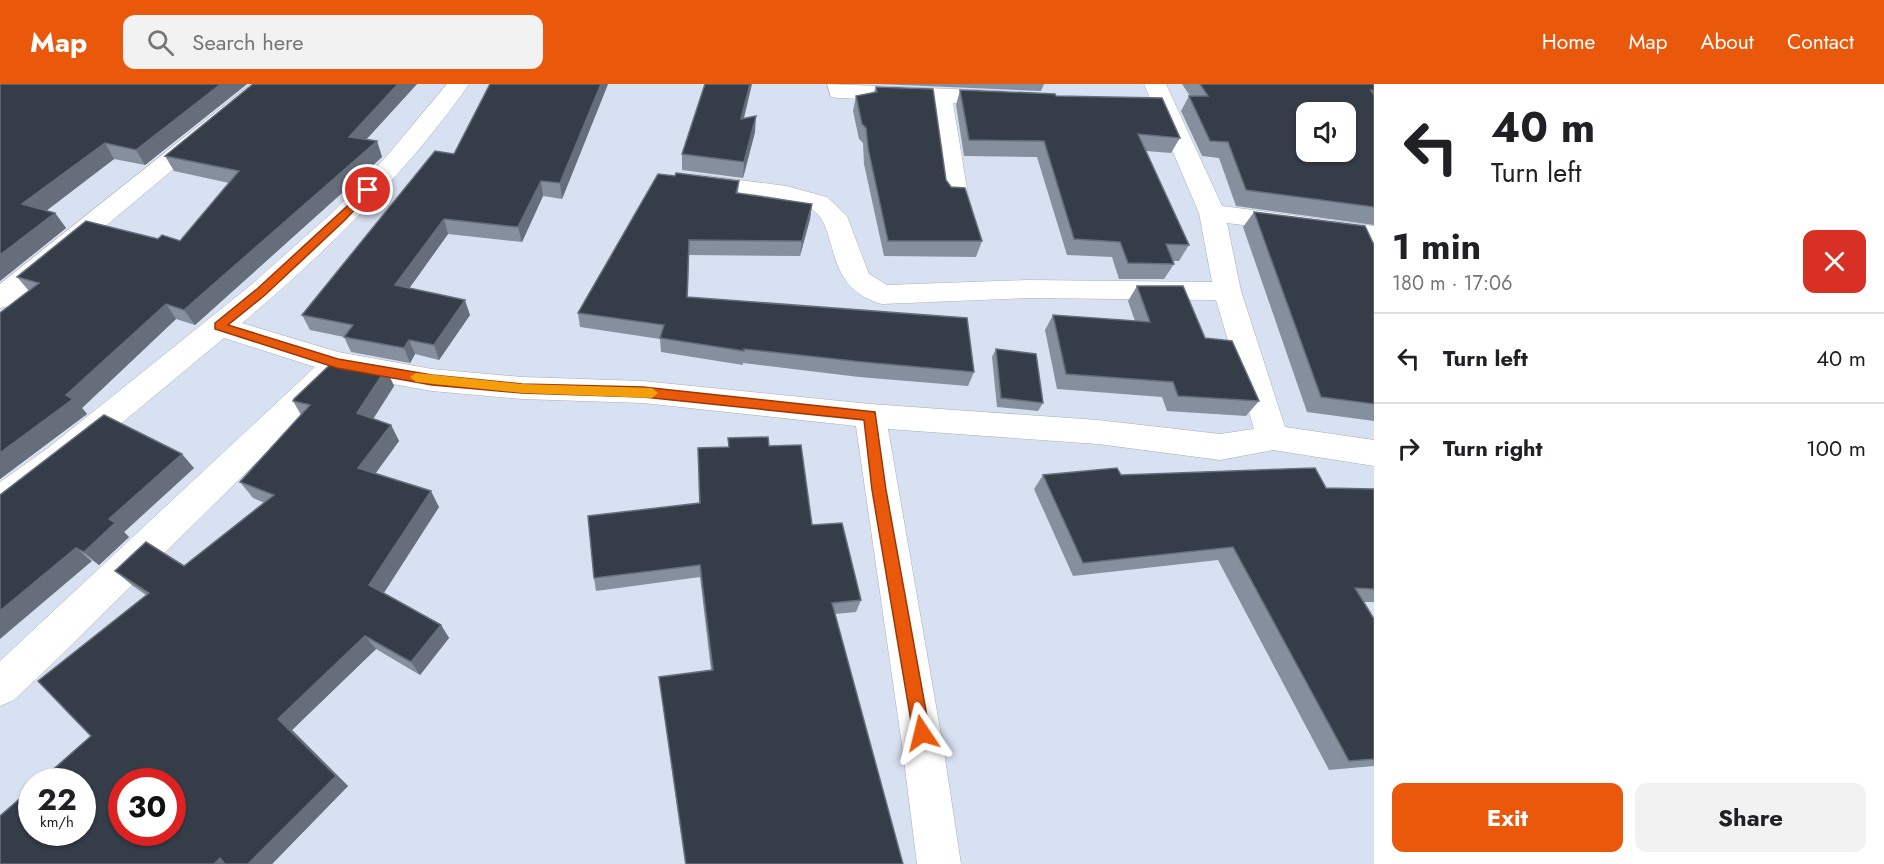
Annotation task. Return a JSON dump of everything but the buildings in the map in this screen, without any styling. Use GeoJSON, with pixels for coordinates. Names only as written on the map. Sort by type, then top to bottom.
{"type":"FeatureCollection","features":[{"type":"Feature","properties":{"kind":"street"},"geometry":{"type":"LineString","coordinates":[[0,299],[264,84]]}},
{"type":"Feature","properties":{"kind":"street"},"geometry":{"type":"LineString","coordinates":[[0,500],[59,457],[261,292],[342,218],[394,162],[458,84]]}},
{"type":"Feature","properties":{"kind":"street"},"geometry":{"type":"LineString","coordinates":[[838,84],[839,92],[1024,99]]}},
{"type":"Feature","properties":{"kind":"street"},"geometry":{"type":"LineString","coordinates":[[941,97],[956,195]]}},
{"type":"Feature","properties":{"kind":"street"},"geometry":{"type":"LineString","coordinates":[[1154,98],[1212,213],[1227,291],[1273,438]]}},
{"type":"Feature","properties":{"kind":"street"},"geometry":{"type":"LineString","coordinates":[[667,177],[786,193],[818,202],[834,216],[848,259],[858,280],[882,295],[1028,289],[1227,291]]}},
{"type":"Feature","properties":{"kind":"street"},"geometry":{"type":"LineString","coordinates":[[1212,213],[1374,234]]}},
{"type":"Feature","properties":{"kind":"street"},"geometry":{"type":"LineString","coordinates":[[219,326],[337,363],[432,380],[522,388],[643,392],[870,416],[1098,432],[1220,447],[1273,438],[1374,453]]}},
{"type":"Feature","properties":{"kind":"street"},"geometry":{"type":"LineString","coordinates":[[0,687],[93,601],[337,363]]}},
{"type":"Feature","properties":{"kind":"street"},"geometry":{"type":"LineString","coordinates":[[870,416],[879,490],[929,778],[939,864]]}},
{"type":"Feature","properties":{"kind":"slow traffic"},"geometry":{"type":"LineString","coordinates":[[416,377],[522,388],[652,393]]}},
{"type":"Feature","properties":{"kind":"route"},"geometry":{"type":"LineString","coordinates":[[368,190],[342,218],[261,292],[219,326],[337,363],[432,380],[522,388],[643,392],[870,416],[879,490],[922,733]]}}]}
